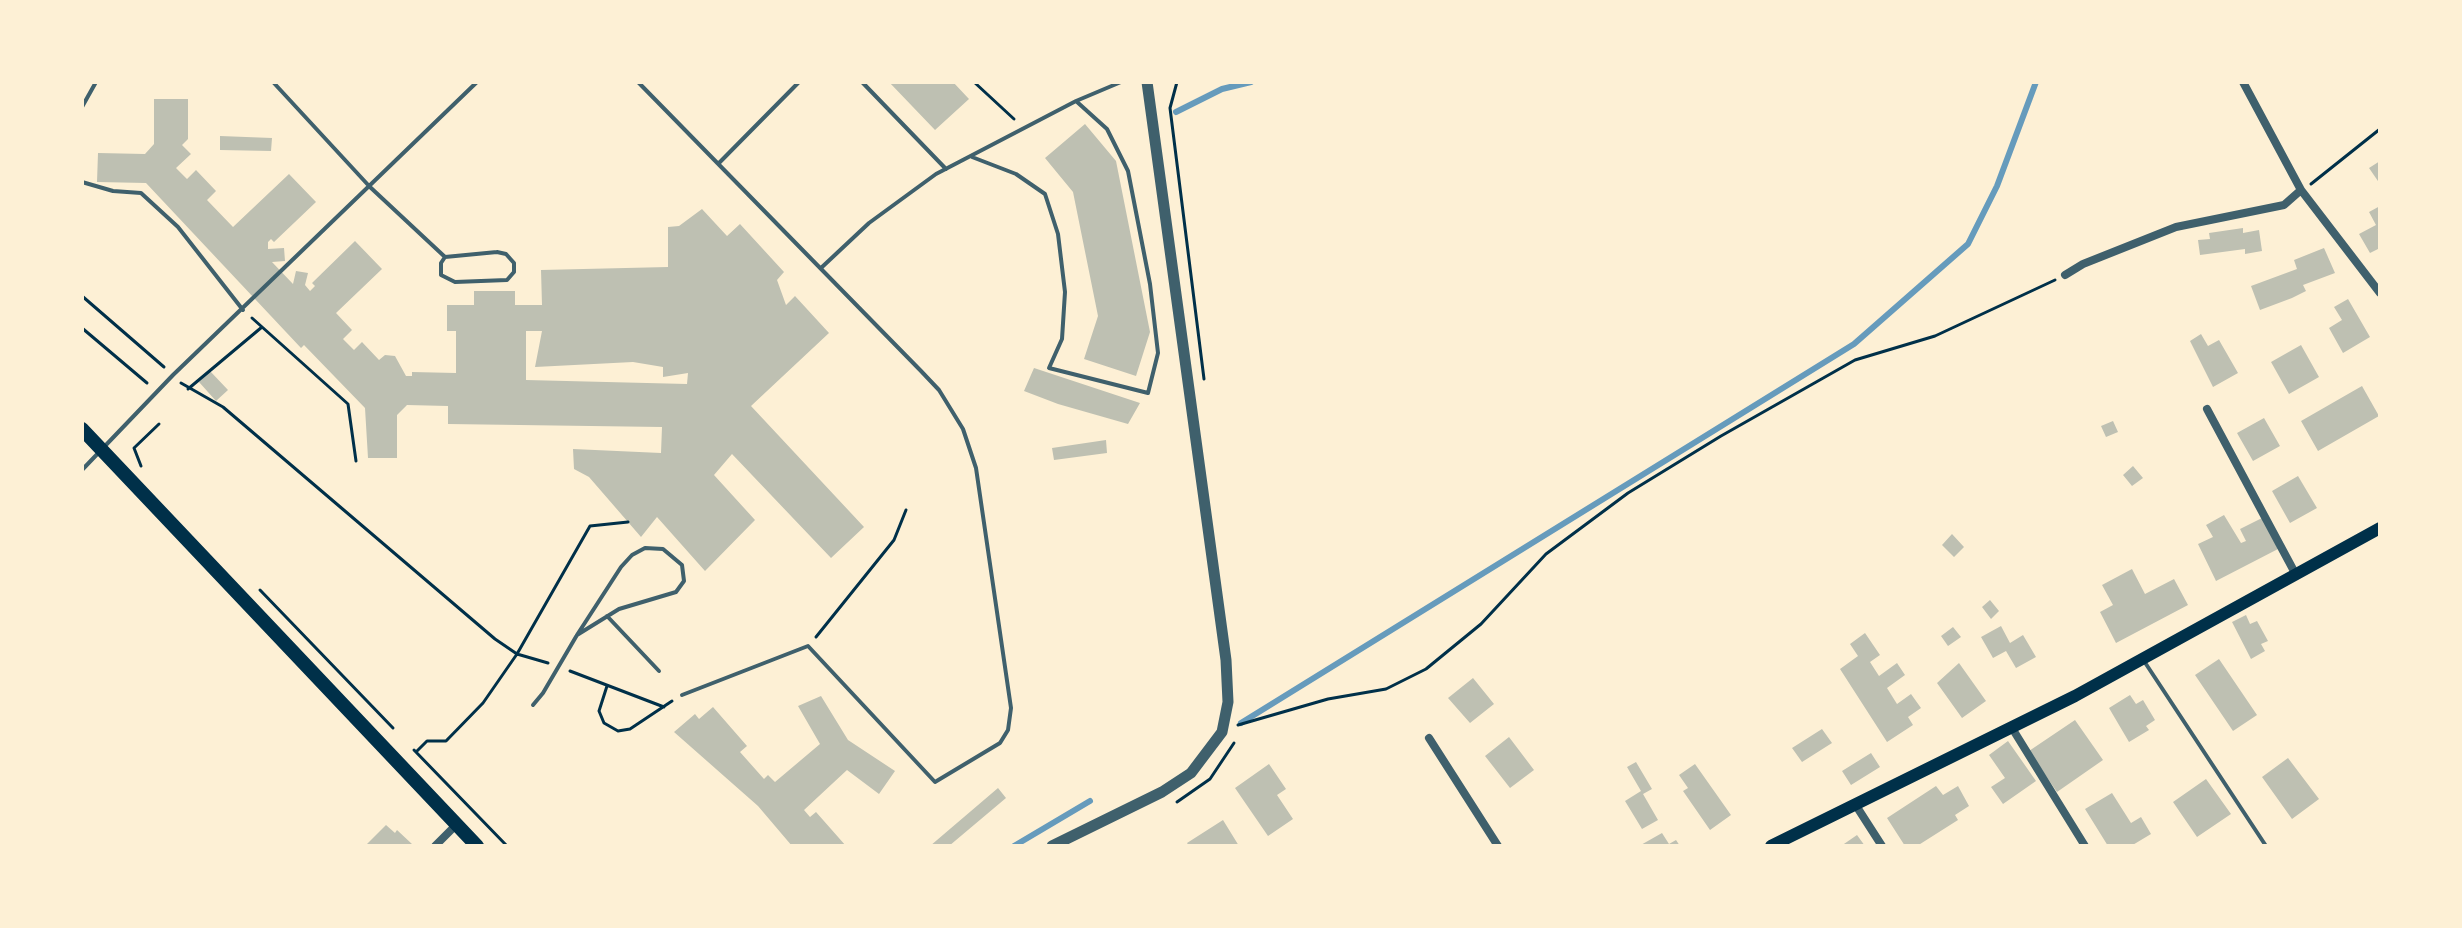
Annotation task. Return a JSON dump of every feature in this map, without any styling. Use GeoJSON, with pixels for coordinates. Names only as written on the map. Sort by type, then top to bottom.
{"type":"FeatureCollection","features":[{"type":"Feature","properties":{"kind":"main road"},"geometry":{"type":"LineString","coordinates":[[82,429],[477,846]]}},
{"type":"Feature","properties":{"kind":"main road"},"geometry":{"type":"LineString","coordinates":[[1771,846],[2012,728],[2380,528]]}},
{"type":"Feature","properties":{"kind":"street"},"geometry":{"type":"LineString","coordinates":[[1052,846],[1180,782],[1202,763],[1222,732],[1228,702],[1226,660],[1147,82]]}},
{"type":"Feature","properties":{"kind":"street"},"geometry":{"type":"LineString","coordinates":[[2243,82],[2301,190],[2380,293]]}},
{"type":"Feature","properties":{"kind":"street"},"geometry":{"type":"LineString","coordinates":[[2065,275],[2083,264],[2176,227],[2284,205],[2301,190]]}},
{"type":"Feature","properties":{"kind":"street"},"geometry":{"type":"LineString","coordinates":[[2207,409],[2295,573]]}},
{"type":"Feature","properties":{"kind":"street"},"geometry":{"type":"LineString","coordinates":[[2012,728],[2085,846]]}},
{"type":"Feature","properties":{"kind":"street"},"geometry":{"type":"LineString","coordinates":[[1429,738],[1498,846]]}},
{"type":"Feature","properties":{"kind":"street"},"geometry":{"type":"LineString","coordinates":[[1855,804],[1882,846]]}},
{"type":"Feature","properties":{"kind":"street"},"geometry":{"type":"LineString","coordinates":[[435,846],[457,824]]}},
{"type":"Feature","properties":{"kind":"lane"},"geometry":{"type":"LineString","coordinates":[[82,107],[96,82]]}},
{"type":"Feature","properties":{"kind":"lane"},"geometry":{"type":"LineString","coordinates":[[273,82],[370,187],[445,257],[506,254],[514,263],[514,272],[507,280],[447,281],[441,275],[445,257]]}},
{"type":"Feature","properties":{"kind":"lane"},"geometry":{"type":"LineString","coordinates":[[82,470],[173,375],[477,82]]}},
{"type":"Feature","properties":{"kind":"lane"},"geometry":{"type":"LineString","coordinates":[[638,82],[939,390],[963,429],[976,468],[1010,683],[1008,730],[1000,743],[935,782],[808,646],[682,695]]}},
{"type":"Feature","properties":{"kind":"lane"},"geometry":{"type":"LineString","coordinates":[[719,163],[799,82]]}},
{"type":"Feature","properties":{"kind":"lane"},"geometry":{"type":"LineString","coordinates":[[862,82],[946,169]]}},
{"type":"Feature","properties":{"kind":"lane"},"geometry":{"type":"LineString","coordinates":[[821,268],[869,223],[946,169],[1076,101],[1121,82]]}},
{"type":"Feature","properties":{"kind":"lane"},"geometry":{"type":"LineString","coordinates":[[972,157],[1016,174],[1045,194],[1058,234],[1065,292],[1062,339],[1049,368],[1148,393],[1158,353],[1150,284],[1128,171],[1107,129],[1076,101]]}},
{"type":"Feature","properties":{"kind":"lane"},"geometry":{"type":"LineString","coordinates":[[82,182],[113,191],[141,193],[178,227],[243,310]]}},
{"type":"Feature","properties":{"kind":"lane"},"geometry":{"type":"LineString","coordinates":[[533,705],[577,635],[632,555],[654,548],[676,557],[684,574],[676,592],[626,606],[577,635]]}},
{"type":"Feature","properties":{"kind":"lane"},"geometry":{"type":"LineString","coordinates":[[607,616],[659,671]]}},
{"type":"Feature","properties":{"kind":"lane"},"geometry":{"type":"LineString","coordinates":[[2142,658],[2266,846]]}},
{"type":"Feature","properties":{"kind":"path"},"geometry":{"type":"LineString","coordinates":[[974,82],[1026,129]]}},
{"type":"Feature","properties":{"kind":"path"},"geometry":{"type":"LineString","coordinates":[[2301,190],[2380,129]]}},
{"type":"Feature","properties":{"kind":"path"},"geometry":{"type":"LineString","coordinates":[[1222,732],[1248,721],[1328,699],[1386,689],[1426,669],[1481,624],[1546,554],[1628,493],[1855,360],[1935,336],[2065,275]]}},
{"type":"Feature","properties":{"kind":"path"},"geometry":{"type":"LineString","coordinates":[[82,296],[188,389],[223,407],[517,654],[664,707]]}},
{"type":"Feature","properties":{"kind":"path"},"geometry":{"type":"LineString","coordinates":[[243,310],[348,404],[356,461]]}},
{"type":"Feature","properties":{"kind":"path"},"geometry":{"type":"LineString","coordinates":[[188,389],[262,327]]}},
{"type":"Feature","properties":{"kind":"path"},"geometry":{"type":"LineString","coordinates":[[82,328],[147,383]]}},
{"type":"Feature","properties":{"kind":"path"},"geometry":{"type":"LineString","coordinates":[[141,466],[134,448],[159,424]]}},
{"type":"Feature","properties":{"kind":"path"},"geometry":{"type":"LineString","coordinates":[[808,646],[894,540],[906,510]]}},
{"type":"Feature","properties":{"kind":"path"},"geometry":{"type":"LineString","coordinates":[[507,846],[415,751],[427,741],[446,741],[483,703],[517,654],[590,526],[628,522]]}},
{"type":"Feature","properties":{"kind":"path"},"geometry":{"type":"LineString","coordinates":[[255,585],[393,728]]}},
{"type":"Feature","properties":{"kind":"path"},"geometry":{"type":"LineString","coordinates":[[607,686],[599,711],[604,723],[613,730],[630,729],[682,695]]}},
{"type":"Feature","properties":{"kind":"path"},"geometry":{"type":"LineString","coordinates":[[493,843],[499,838]]}},
{"type":"Feature","properties":{"kind":"building"},"geometry":{"type":"Polygon","coordinates":[[[889,82],[953,82],[969,99],[935,130],[889,82]]]}},
{"type":"Feature","properties":{"kind":"building"},"geometry":{"type":"Polygon","coordinates":[[[154,99],[188,99],[188,139],[182,145],[191,154],[176,168],[187,179],[196,170],[216,191],[207,200],[233,227],[289,174],[316,202],[274,242],[271,239],[268,242],[268,249],[284,248],[285,261],[272,262],[293,284],[296,271],[308,273],[305,285],[310,291],[315,286],[312,283],[355,241],[382,269],[336,313],[352,330],[343,339],[354,350],[362,342],[379,360],[385,355],[395,356],[406,376],[412,376],[412,372],[456,373],[456,331],[447,331],[447,305],[474,305],[474,291],[515,291],[515,305],[542,305],[541,270],[668,267],[668,227],[679,226],[702,209],[727,236],[740,224],[784,272],[777,280],[786,305],[795,296],[829,333],[751,406],[864,527],[831,558],[732,454],[714,475],[755,520],[705,571],[657,517],[641,537],[589,477],[574,469],[573,449],[661,453],[662,427],[448,424],[448,406],[407,405],[397,415],[397,458],[368,458],[365,408],[304,345],[301,348],[146,183],[97,182],[98,153],[145,154],[154,144],[154,99]],[[526,331],[526,380],[687,384],[688,373],[663,377],[663,367],[633,362],[535,367],[542,331],[526,331]]]}},
{"type":"Feature","properties":{"kind":"building"},"geometry":{"type":"Polygon","coordinates":[[[1085,124],[1116,161],[1150,332],[1136,376],[1084,359],[1098,316],[1073,192],[1045,158],[1085,124]]]}},
{"type":"Feature","properties":{"kind":"building"},"geometry":{"type":"Polygon","coordinates":[[[220,136],[272,138],[271,151],[220,150],[220,136]]]}},
{"type":"Feature","properties":{"kind":"building"},"geometry":{"type":"Polygon","coordinates":[[[2380,161],[2380,184],[2369,168],[2380,161]]]}},
{"type":"Feature","properties":{"kind":"building"},"geometry":{"type":"Polygon","coordinates":[[[2380,206],[2380,248],[2370,253],[2359,234],[2376,225],[2369,212],[2380,206]]]}},
{"type":"Feature","properties":{"kind":"building"},"geometry":{"type":"Polygon","coordinates":[[[2243,228],[2243,233],[2259,230],[2262,251],[2245,254],[2245,249],[2200,255],[2198,240],[2210,239],[2209,233],[2243,228]]]}},
{"type":"Feature","properties":{"kind":"building"},"geometry":{"type":"Polygon","coordinates":[[[2324,248],[2335,273],[2303,285],[2306,291],[2292,298],[2260,310],[2251,286],[2297,269],[2294,260],[2324,248]]]}},
{"type":"Feature","properties":{"kind":"building"},"geometry":{"type":"Polygon","coordinates":[[[2348,299],[2370,337],[2343,353],[2329,328],[2342,320],[2334,307],[2348,299]]]}},
{"type":"Feature","properties":{"kind":"building"},"geometry":{"type":"Polygon","coordinates":[[[2201,334],[2208,346],[2219,340],[2238,373],[2213,387],[2190,341],[2201,334]]]}},
{"type":"Feature","properties":{"kind":"building"},"geometry":{"type":"Polygon","coordinates":[[[2301,345],[2319,377],[2289,394],[2271,362],[2301,345]]]}},
{"type":"Feature","properties":{"kind":"building"},"geometry":{"type":"Polygon","coordinates":[[[1034,368],[1140,403],[1128,424],[1058,404],[1024,391],[1034,368]]]}},
{"type":"Feature","properties":{"kind":"building"},"geometry":{"type":"Polygon","coordinates":[[[210,371],[228,390],[216,401],[199,382],[210,371]]]}},
{"type":"Feature","properties":{"kind":"building"},"geometry":{"type":"Polygon","coordinates":[[[2362,386],[2379,416],[2318,451],[2301,421],[2362,386]]]}},
{"type":"Feature","properties":{"kind":"building"},"geometry":{"type":"Polygon","coordinates":[[[2264,418],[2280,446],[2253,461],[2237,433],[2264,418]]]}},
{"type":"Feature","properties":{"kind":"building"},"geometry":{"type":"Polygon","coordinates":[[[2113,421],[2118,432],[2106,437],[2101,426],[2113,421]]]}},
{"type":"Feature","properties":{"kind":"building"},"geometry":{"type":"Polygon","coordinates":[[[1106,440],[1107,453],[1054,460],[1052,448],[1106,440]]]}},
{"type":"Feature","properties":{"kind":"building"},"geometry":{"type":"Polygon","coordinates":[[[2133,466],[2143,478],[2132,486],[2123,475],[2133,466]]]}},
{"type":"Feature","properties":{"kind":"building"},"geometry":{"type":"Polygon","coordinates":[[[2298,476],[2317,508],[2290,523],[2272,491],[2298,476]]]}},
{"type":"Feature","properties":{"kind":"building"},"geometry":{"type":"Polygon","coordinates":[[[2224,515],[2241,543],[2246,541],[2240,529],[2262,518],[2278,549],[2216,581],[2198,544],[2213,537],[2206,525],[2224,515]]]}},
{"type":"Feature","properties":{"kind":"building"},"geometry":{"type":"Polygon","coordinates":[[[1952,534],[1964,547],[1954,557],[1942,545],[1952,534]]]}},
{"type":"Feature","properties":{"kind":"building"},"geometry":{"type":"Polygon","coordinates":[[[2132,569],[2145,594],[2174,579],[2188,605],[2116,643],[2100,612],[2113,605],[2102,585],[2132,569]]]}},
{"type":"Feature","properties":{"kind":"building"},"geometry":{"type":"Polygon","coordinates":[[[1990,600],[1999,611],[1991,619],[1982,607],[1990,600]]]}},
{"type":"Feature","properties":{"kind":"building"},"geometry":{"type":"Polygon","coordinates":[[[2246,615],[2250,624],[2257,621],[2268,641],[2261,644],[2265,651],[2251,659],[2232,622],[2246,615]]]}},
{"type":"Feature","properties":{"kind":"building"},"geometry":{"type":"Polygon","coordinates":[[[2001,626],[2010,643],[2023,635],[2036,657],[2016,668],[2006,651],[1993,658],[1981,637],[2001,626]]]}},
{"type":"Feature","properties":{"kind":"building"},"geometry":{"type":"Polygon","coordinates":[[[1953,627],[1961,637],[1948,646],[1941,636],[1953,627]]]}},
{"type":"Feature","properties":{"kind":"building"},"geometry":{"type":"Polygon","coordinates":[[[1865,633],[1880,655],[1870,662],[1879,676],[1897,663],[1905,675],[1887,688],[1897,704],[1911,694],[1921,708],[1908,717],[1913,725],[1887,742],[1840,669],[1858,656],[1850,644],[1865,633]]]}},
{"type":"Feature","properties":{"kind":"building"},"geometry":{"type":"Polygon","coordinates":[[[2219,659],[2257,715],[2233,731],[2195,675],[2219,659]]]}},
{"type":"Feature","properties":{"kind":"building"},"geometry":{"type":"Polygon","coordinates":[[[1959,663],[1986,701],[1962,718],[1937,683],[1959,663]]]}},
{"type":"Feature","properties":{"kind":"building"},"geometry":{"type":"Polygon","coordinates":[[[1473,678],[1494,704],[1470,723],[1448,698],[1473,678]]]}},
{"type":"Feature","properties":{"kind":"building"},"geometry":{"type":"Polygon","coordinates":[[[2130,695],[2136,704],[2143,700],[2155,720],[2146,726],[2149,730],[2129,742],[2109,708],[2130,695]]]}},
{"type":"Feature","properties":{"kind":"building"},"geometry":{"type":"Polygon","coordinates":[[[821,696],[848,740],[895,771],[879,794],[847,770],[804,810],[810,817],[816,812],[846,846],[792,846],[758,806],[674,732],[695,714],[699,719],[713,707],[747,746],[740,752],[764,779],[768,775],[775,782],[820,744],[798,706],[821,696]]]}},
{"type":"Feature","properties":{"kind":"building"},"geometry":{"type":"Polygon","coordinates":[[[2075,720],[2103,760],[2057,792],[2029,751],[2075,720]]]}},
{"type":"Feature","properties":{"kind":"building"},"geometry":{"type":"Polygon","coordinates":[[[1822,729],[1832,743],[1802,762],[1792,748],[1822,729]]]}},
{"type":"Feature","properties":{"kind":"building"},"geometry":{"type":"Polygon","coordinates":[[[1509,737],[1534,770],[1510,788],[1485,756],[1509,737]]]}},
{"type":"Feature","properties":{"kind":"building"},"geometry":{"type":"Polygon","coordinates":[[[2008,741],[2036,781],[2003,804],[1991,787],[2005,778],[1989,755],[2008,741]]]}},
{"type":"Feature","properties":{"kind":"building"},"geometry":{"type":"Polygon","coordinates":[[[1871,753],[1880,767],[1851,785],[1842,771],[1871,753]]]}},
{"type":"Feature","properties":{"kind":"building"},"geometry":{"type":"Polygon","coordinates":[[[2288,758],[2319,799],[2292,819],[2262,777],[2288,758]]]}},
{"type":"Feature","properties":{"kind":"building"},"geometry":{"type":"Polygon","coordinates":[[[1636,762],[1652,789],[1643,794],[1658,820],[1642,829],[1625,801],[1641,791],[1627,767],[1636,762]]]}},
{"type":"Feature","properties":{"kind":"building"},"geometry":{"type":"Polygon","coordinates":[[[1269,764],[1286,789],[1277,795],[1293,819],[1268,836],[1235,788],[1269,764]]]}},
{"type":"Feature","properties":{"kind":"building"},"geometry":{"type":"Polygon","coordinates":[[[1695,764],[1731,815],[1710,830],[1683,791],[1688,788],[1679,775],[1695,764]]]}},
{"type":"Feature","properties":{"kind":"building"},"geometry":{"type":"Polygon","coordinates":[[[2206,779],[2231,814],[2197,837],[2173,802],[2206,779]]]}},
{"type":"Feature","properties":{"kind":"building"},"geometry":{"type":"Polygon","coordinates":[[[1936,786],[1943,795],[1958,786],[1969,806],[1955,815],[1958,820],[1917,846],[1905,846],[1887,818],[1936,786]]]}},
{"type":"Feature","properties":{"kind":"building"},"geometry":{"type":"Polygon","coordinates":[[[998,788],[1006,798],[949,846],[930,846],[998,788]]]}},
{"type":"Feature","properties":{"kind":"building"},"geometry":{"type":"Polygon","coordinates":[[[2112,793],[2131,823],[2141,817],[2151,834],[2131,846],[2108,846],[2085,809],[2112,793]]]}},
{"type":"Feature","properties":{"kind":"building"},"geometry":{"type":"Polygon","coordinates":[[[1223,820],[1239,846],[1189,846],[1187,843],[1223,820]]]}},
{"type":"Feature","properties":{"kind":"building"},"geometry":{"type":"Polygon","coordinates":[[[386,825],[395,833],[397,830],[412,844],[365,846],[386,825]]]}},
{"type":"Feature","properties":{"kind":"building"},"geometry":{"type":"Polygon","coordinates":[[[1662,833],[1669,844],[1676,840],[1680,846],[1639,846],[1662,833]]]}},
{"type":"Feature","properties":{"kind":"building"},"geometry":{"type":"Polygon","coordinates":[[[1857,835],[1865,846],[1841,846],[1857,835]]]}},
{"type":"Feature","properties":{"kind":"waterway"},"geometry":{"type":"LineString","coordinates":[[1176,112],[1222,89],[1251,82]]}},
{"type":"Feature","properties":{"kind":"waterway"},"geometry":{"type":"LineString","coordinates":[[1241,723],[1854,344],[1968,244],[1997,186],[2036,82]]}},
{"type":"Feature","properties":{"kind":"waterway"},"geometry":{"type":"LineString","coordinates":[[1014,846],[1090,801]]}}]}
